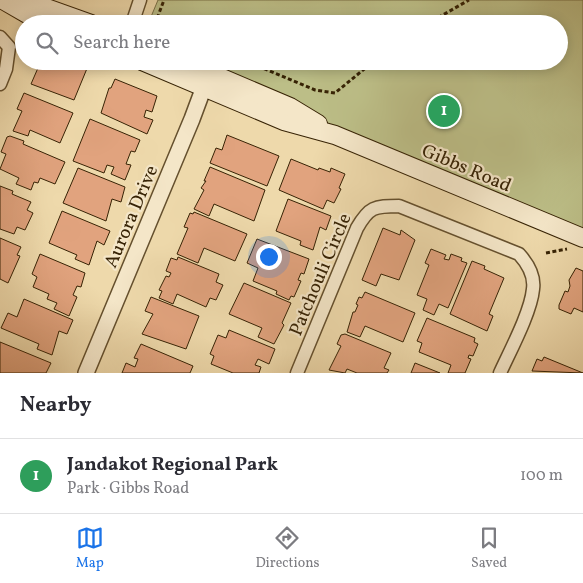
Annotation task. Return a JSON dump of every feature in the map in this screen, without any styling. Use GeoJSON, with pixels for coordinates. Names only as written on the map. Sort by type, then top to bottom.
{"type":"FeatureCollection","features":[{"type":"Feature","properties":{"kind":"main road"},"geometry":{"type":"LineString","coordinates":[[3,0],[30,15]]}},
{"type":"Feature","properties":{"kind":"main road"},"geometry":{"type":"LineString","coordinates":[[24,0],[66,15]]}},
{"type":"Feature","properties":{"kind":"main road","name":"Gibbs Road"},"geometry":{"type":"LineString","coordinates":[[172,70],[206,80]]}},
{"type":"Feature","properties":{"kind":"main road","name":"Gibbs Road"},"geometry":{"type":"LineString","coordinates":[[193,70],[206,80],[284,121],[335,135],[578,243]]}},
{"type":"Feature","properties":{"kind":"street"},"geometry":{"type":"LineString","coordinates":[[135,15],[140,0]]}},
{"type":"Feature","properties":{"kind":"street"},"geometry":{"type":"LineString","coordinates":[[0,37],[9,48],[6,69],[0,84]]}},
{"type":"Feature","properties":{"kind":"street","name":"Aurora Drive"},"geometry":{"type":"LineString","coordinates":[[86,373],[206,80]]}},
{"type":"Feature","properties":{"kind":"street","name":"Patchouli Circle"},"geometry":{"type":"LineString","coordinates":[[297,373],[357,228],[366,212],[379,206],[399,206],[519,254],[527,262],[532,274],[533,289],[500,373]]}},
{"type":"Feature","properties":{"kind":"path"},"geometry":{"type":"LineString","coordinates":[[158,15],[164,0]]}},
{"type":"Feature","properties":{"kind":"path"},"geometry":{"type":"LineString","coordinates":[[443,15],[469,0]]}},
{"type":"Feature","properties":{"kind":"path"},"geometry":{"type":"LineString","coordinates":[[267,70],[315,90],[335,93],[363,70]]}},
{"type":"Feature","properties":{"kind":"path"},"geometry":{"type":"LineString","coordinates":[[546,253],[578,243]]}},
{"type":"Feature","properties":{"kind":"green space"},"geometry":{"type":"Polygon","coordinates":[[[158,0],[583,0],[583,232],[350,136],[262,87],[223,70],[568,70],[568,15],[152,15],[158,0]]]}},
{"type":"Feature","properties":{"kind":"building"},"geometry":{"type":"Polygon","coordinates":[[[37,70],[86,70],[74,100],[31,84],[37,70]]]}},
{"type":"Feature","properties":{"kind":"building"},"geometry":{"type":"Polygon","coordinates":[[[115,79],[157,96],[152,112],[146,110],[144,117],[153,120],[147,134],[101,113],[109,88],[111,88],[115,79]]]}},
{"type":"Feature","properties":{"kind":"building"},"geometry":{"type":"Polygon","coordinates":[[[24,93],[73,113],[60,143],[30,130],[28,136],[13,131],[22,111],[17,109],[24,93]]]}},
{"type":"Feature","properties":{"kind":"building"},"geometry":{"type":"Polygon","coordinates":[[[90,119],[140,140],[135,152],[131,151],[126,164],[131,165],[125,180],[111,174],[114,167],[107,165],[104,173],[73,161],[90,119]]]}},
{"type":"Feature","properties":{"kind":"building"},"geometry":{"type":"Polygon","coordinates":[[[227,135],[279,156],[267,186],[210,163],[216,148],[222,150],[227,135]]]}},
{"type":"Feature","properties":{"kind":"building"},"geometry":{"type":"Polygon","coordinates":[[[10,136],[24,141],[23,144],[65,162],[55,184],[40,178],[38,183],[34,182],[31,190],[16,184],[19,178],[0,169],[6,154],[1,152],[7,137],[10,136]]]}},
{"type":"Feature","properties":{"kind":"building"},"geometry":{"type":"Polygon","coordinates":[[[291,159],[318,170],[319,168],[330,172],[331,168],[345,174],[339,188],[341,189],[334,203],[327,200],[323,209],[279,190],[291,159]]]}},
{"type":"Feature","properties":{"kind":"building"},"geometry":{"type":"Polygon","coordinates":[[[210,167],[265,190],[254,221],[214,204],[209,216],[194,209],[204,190],[201,188],[206,181],[204,181],[210,167]]]}},
{"type":"Feature","properties":{"kind":"building"},"geometry":{"type":"Polygon","coordinates":[[[78,168],[125,187],[121,202],[112,199],[106,221],[63,203],[78,168]]]}},
{"type":"Feature","properties":{"kind":"building"},"geometry":{"type":"Polygon","coordinates":[[[0,186],[13,191],[12,194],[31,202],[27,210],[33,213],[25,230],[17,227],[14,234],[0,229],[0,186]]]}},
{"type":"Feature","properties":{"kind":"building"},"geometry":{"type":"Polygon","coordinates":[[[288,199],[331,216],[326,230],[320,227],[313,250],[300,245],[301,241],[276,231],[288,199]]]}},
{"type":"Feature","properties":{"kind":"building"},"geometry":{"type":"Polygon","coordinates":[[[62,211],[110,231],[104,245],[97,241],[89,265],[75,259],[77,255],[49,243],[62,211]]]}},
{"type":"Feature","properties":{"kind":"building"},"geometry":{"type":"Polygon","coordinates":[[[194,212],[247,234],[235,261],[204,248],[198,263],[177,254],[188,228],[184,227],[190,213],[193,214],[194,212]]]}},
{"type":"Feature","properties":{"kind":"building"},"geometry":{"type":"Polygon","coordinates":[[[383,228],[400,235],[401,230],[415,240],[399,280],[381,274],[376,286],[362,280],[383,228]]]}},
{"type":"Feature","properties":{"kind":"building"},"geometry":{"type":"Polygon","coordinates":[[[0,238],[21,247],[17,255],[20,256],[8,283],[0,279],[0,238]]]}},
{"type":"Feature","properties":{"kind":"building"},"geometry":{"type":"Polygon","coordinates":[[[257,239],[309,259],[304,274],[301,273],[298,280],[301,281],[294,297],[291,296],[289,300],[276,294],[277,291],[253,281],[258,268],[247,263],[257,239]]]}},
{"type":"Feature","properties":{"kind":"building"},"geometry":{"type":"Polygon","coordinates":[[[431,249],[446,255],[444,259],[449,260],[451,254],[462,258],[461,261],[467,263],[448,308],[439,304],[434,315],[423,310],[427,299],[417,295],[429,265],[425,263],[431,249]]]}},
{"type":"Feature","properties":{"kind":"building"},"geometry":{"type":"Polygon","coordinates":[[[40,254],[85,273],[81,287],[77,286],[73,295],[77,297],[69,316],[54,309],[57,303],[47,299],[49,294],[33,287],[37,277],[32,274],[40,254]]]}},
{"type":"Feature","properties":{"kind":"building"},"geometry":{"type":"Polygon","coordinates":[[[178,257],[219,274],[216,282],[223,285],[216,300],[210,298],[206,307],[177,294],[173,304],[159,298],[162,291],[159,290],[166,276],[169,277],[171,273],[166,271],[171,258],[177,260],[178,257]]]}},
{"type":"Feature","properties":{"kind":"building"},"geometry":{"type":"Polygon","coordinates":[[[472,261],[485,266],[484,269],[504,278],[489,314],[493,316],[487,331],[450,314],[472,261]]]}},
{"type":"Feature","properties":{"kind":"building"},"geometry":{"type":"Polygon","coordinates":[[[576,268],[583,271],[583,312],[574,308],[571,314],[559,309],[559,305],[565,291],[568,292],[569,280],[576,268]]]}},
{"type":"Feature","properties":{"kind":"building"},"geometry":{"type":"Polygon","coordinates":[[[244,283],[291,303],[282,323],[284,325],[274,344],[258,337],[262,328],[229,314],[244,283]]]}},
{"type":"Feature","properties":{"kind":"building"},"geometry":{"type":"Polygon","coordinates":[[[365,292],[415,313],[403,342],[365,326],[360,337],[347,332],[353,312],[355,312],[358,305],[356,304],[359,297],[362,298],[365,292]]]}},
{"type":"Feature","properties":{"kind":"building"},"geometry":{"type":"Polygon","coordinates":[[[151,297],[199,316],[186,349],[142,334],[153,314],[145,311],[151,297]]]}},
{"type":"Feature","properties":{"kind":"building"},"geometry":{"type":"Polygon","coordinates":[[[24,299],[73,320],[67,334],[59,331],[52,355],[37,349],[39,344],[1,328],[8,313],[17,317],[24,299]]]}},
{"type":"Feature","properties":{"kind":"building"},"geometry":{"type":"Polygon","coordinates":[[[427,318],[475,338],[474,342],[478,344],[473,356],[469,355],[468,358],[471,359],[465,373],[448,373],[451,365],[419,352],[422,343],[417,341],[427,318]]]}},
{"type":"Feature","properties":{"kind":"building"},"geometry":{"type":"Polygon","coordinates":[[[229,330],[275,349],[269,364],[258,359],[255,365],[261,367],[259,373],[233,373],[211,364],[214,356],[210,354],[218,335],[226,338],[229,330]]]}},
{"type":"Feature","properties":{"kind":"building"},"geometry":{"type":"Polygon","coordinates":[[[345,334],[391,353],[384,368],[389,370],[387,373],[357,373],[347,369],[345,373],[329,370],[341,346],[337,344],[341,335],[345,334]]]}},
{"type":"Feature","properties":{"kind":"building"},"geometry":{"type":"Polygon","coordinates":[[[0,342],[51,363],[46,373],[0,373],[0,342]]]}},
{"type":"Feature","properties":{"kind":"building"},"geometry":{"type":"Polygon","coordinates":[[[141,344],[193,366],[190,373],[122,373],[126,363],[135,367],[138,359],[134,358],[141,344]]]}},
{"type":"Feature","properties":{"kind":"building"},"geometry":{"type":"Polygon","coordinates":[[[544,357],[583,373],[532,371],[537,359],[542,361],[544,357]]]}},
{"type":"Feature","properties":{"kind":"building"},"geometry":{"type":"Polygon","coordinates":[[[415,363],[440,373],[411,373],[415,363]]]}},
{"type":"Feature","properties":{"kind":"place","name":"Jandakot Regional Park"},"geometry":{"type":"Point","coordinates":[444,111]}}]}
